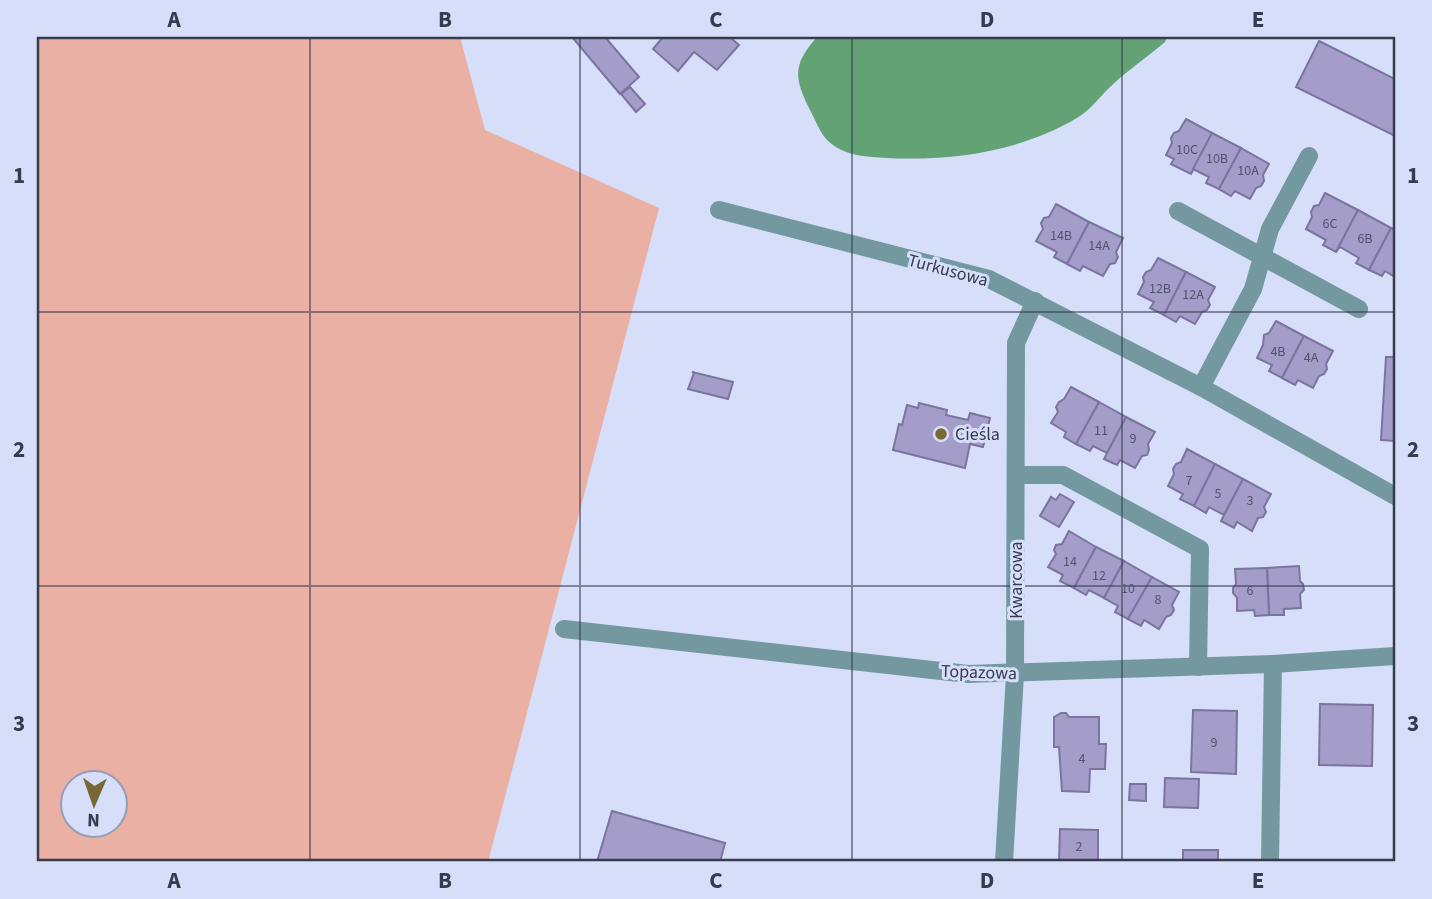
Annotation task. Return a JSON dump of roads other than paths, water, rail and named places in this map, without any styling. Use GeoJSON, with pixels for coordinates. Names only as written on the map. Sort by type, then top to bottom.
{"type":"FeatureCollection","features":[{"type":"Feature","properties":{"kind":"street"},"geometry":{"type":"LineString","coordinates":[[1201,387],[1253,289],[1270,229],[1309,156]]}},
{"type":"Feature","properties":{"kind":"street","name":"Turkusowa"},"geometry":{"type":"LineString","coordinates":[[719,210],[989,279],[1201,387],[1395,496]]}},
{"type":"Feature","properties":{"kind":"street"},"geometry":{"type":"LineString","coordinates":[[1178,211],[1359,309]]}},
{"type":"Feature","properties":{"kind":"street","name":"Kwarcowa"},"geometry":{"type":"LineString","coordinates":[[1004,862],[1015,674],[1016,343],[1035,301]]}},
{"type":"Feature","properties":{"kind":"street"},"geometry":{"type":"LineString","coordinates":[[1016,475],[1063,475],[1200,549],[1198,667]]}},
{"type":"Feature","properties":{"kind":"street","name":"Topazowa"},"geometry":{"type":"LineString","coordinates":[[564,629],[968,674],[1273,664],[1395,656]]}},
{"type":"Feature","properties":{"kind":"street"},"geometry":{"type":"LineString","coordinates":[[1270,862],[1273,664]]}},
{"type":"Feature","properties":{"kind":"place","name":"Cieśla"},"geometry":{"type":"Point","coordinates":[941,434]}}]}
